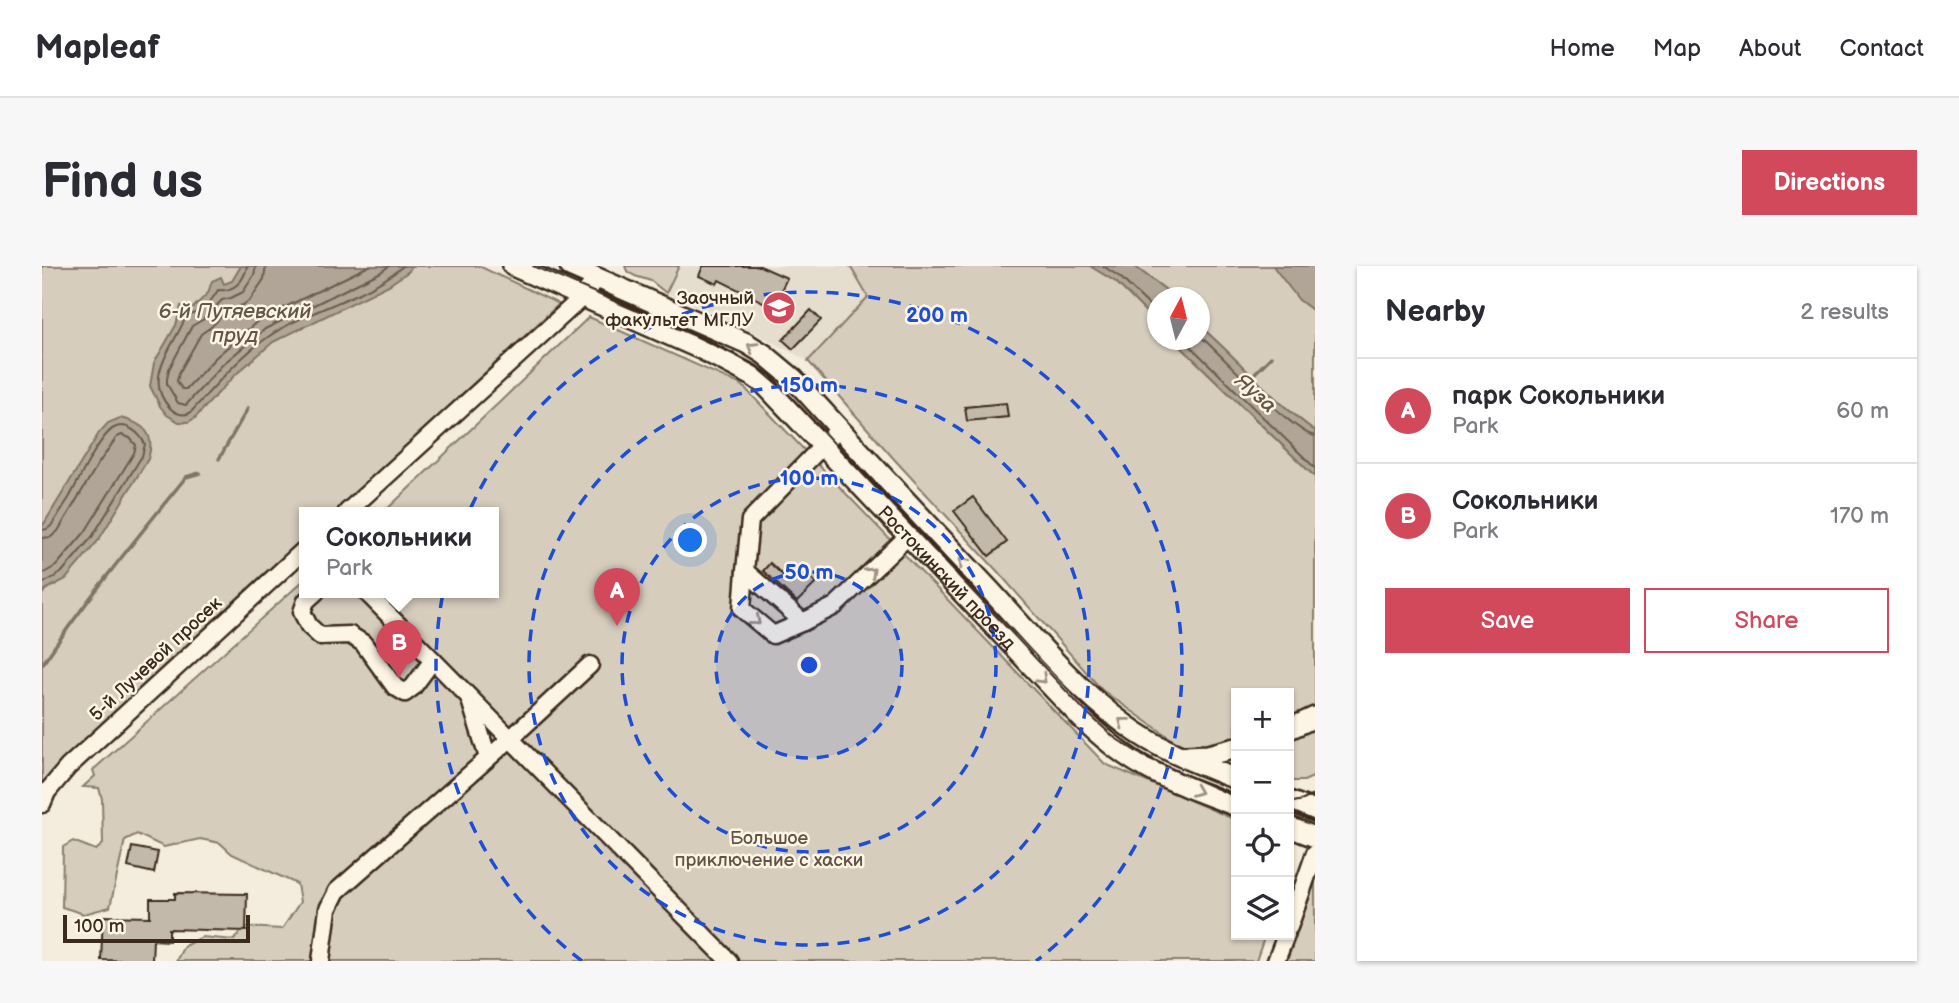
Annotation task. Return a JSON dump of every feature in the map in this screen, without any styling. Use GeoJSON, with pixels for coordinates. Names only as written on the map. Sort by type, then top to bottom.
{"type":"FeatureCollection","features":[{"type":"Feature","properties":{"kind":"main road","name":"Ростокинский проезд"},"geometry":{"type":"LineString","coordinates":[[513,266],[703,350],[751,375],[778,398],[1080,718],[1108,742],[1158,774],[1231,804]]}},
{"type":"Feature","properties":{"kind":"main road","name":"Ростокинский проезд"},"geometry":{"type":"LineString","coordinates":[[570,266],[713,327],[755,348],[794,379],[1047,652],[1095,699],[1126,726],[1150,741],[1231,777]]}},
{"type":"Feature","properties":{"kind":"main road"},"geometry":{"type":"LineString","coordinates":[[1294,727],[1315,717]]}},
{"type":"Feature","properties":{"kind":"main road"},"geometry":{"type":"LineString","coordinates":[[1182,757],[1231,749]]}},
{"type":"Feature","properties":{"kind":"main road"},"geometry":{"type":"LineString","coordinates":[[1294,803],[1315,811]]}},
{"type":"Feature","properties":{"kind":"main road"},"geometry":{"type":"LineString","coordinates":[[1294,829],[1315,837]]}},
{"type":"Feature","properties":{"kind":"street"},"geometry":{"type":"LineString","coordinates":[[353,507],[488,385],[582,296],[597,278]]}},
{"type":"Feature","properties":{"kind":"street"},"geometry":{"type":"LineString","coordinates":[[839,429],[750,520],[742,609],[773,635],[803,622],[835,606],[907,537]]}},
{"type":"Feature","properties":{"kind":"street","name":"5-й Лучевой просек"},"geometry":{"type":"LineString","coordinates":[[42,804],[47,792],[68,767],[299,555]]}},
{"type":"Feature","properties":{"kind":"street"},"geometry":{"type":"LineString","coordinates":[[745,571],[803,622]]}},
{"type":"Feature","properties":{"kind":"street"},"geometry":{"type":"LineString","coordinates":[[309,598],[303,612],[309,626],[320,636],[350,635],[363,643],[395,687],[405,693],[413,687],[433,660]]}},
{"type":"Feature","properties":{"kind":"street"},"geometry":{"type":"LineString","coordinates":[[372,598],[729,961]]}},
{"type":"Feature","properties":{"kind":"street"},"geometry":{"type":"LineString","coordinates":[[321,961],[328,909],[337,891],[590,665]]}},
{"type":"Feature","properties":{"kind":"street"},"geometry":{"type":"LineString","coordinates":[[470,697],[488,758]]}},
{"type":"Feature","properties":{"kind":"street"},"geometry":{"type":"LineString","coordinates":[[1294,913],[1315,853]]}},
{"type":"Feature","properties":{"kind":"street"},"geometry":{"type":"LineString","coordinates":[[1276,961],[1284,940]]}},
{"type":"Feature","properties":{"kind":"shaded area","name":"Заочный факультет МГЛУ"},"geometry":{"type":"Polygon","coordinates":[[[679,266],[850,266],[868,296],[808,361],[728,319],[666,293],[679,266]]]}},
{"type":"Feature","properties":{"kind":"green space"},"geometry":{"type":"Polygon","coordinates":[[[42,266],[479,266],[559,304],[340,507],[299,507],[299,545],[42,785],[42,266]]]}},
{"type":"Feature","properties":{"kind":"green space"},"geometry":{"type":"Polygon","coordinates":[[[625,266],[679,266],[666,293],[651,281],[627,271],[625,266]]]}},
{"type":"Feature","properties":{"kind":"green space"},"geometry":{"type":"Polygon","coordinates":[[[850,266],[1090,266],[1116,282],[1147,313],[1147,350],[1184,350],[1315,477],[1315,706],[1294,716],[1294,688],[1231,688],[1231,742],[1196,750],[1176,742],[1102,690],[808,361],[868,297],[850,266]]]}},
{"type":"Feature","properties":{"kind":"green space"},"geometry":{"type":"Polygon","coordinates":[[[1134,266],[1315,266],[1315,431],[1285,407],[1210,336],[1210,287],[1162,287],[1134,266]]]}},
{"type":"Feature","properties":{"kind":"green space","name":"Большое приключение с хаски"},"geometry":{"type":"Polygon","coordinates":[[[589,317],[742,385],[1105,764],[1231,818],[1231,940],[1263,940],[1256,961],[176,961],[184,946],[202,937],[234,940],[245,927],[282,929],[300,902],[297,884],[232,854],[220,843],[200,839],[164,847],[137,834],[125,840],[110,907],[84,914],[62,907],[63,847],[73,841],[96,850],[103,844],[102,799],[99,788],[83,787],[95,776],[93,770],[299,585],[299,598],[499,598],[499,507],[389,507],[589,317]]]}},
{"type":"Feature","properties":{"kind":"green space"},"geometry":{"type":"Polygon","coordinates":[[[1315,728],[1315,776],[1304,781],[1294,781],[1294,736],[1315,728]]]}},
{"type":"Feature","properties":{"kind":"green space"},"geometry":{"type":"Polygon","coordinates":[[[1315,882],[1315,961],[1287,961],[1315,882]]]}},
{"type":"Feature","properties":{"kind":"water","name":"6-й Путяевский пруд"},"geometry":{"type":"Polygon","coordinates":[[[241,266],[411,266],[409,271],[389,285],[273,342],[234,376],[195,418],[188,422],[179,422],[167,415],[150,386],[154,363],[176,325],[181,306],[193,308],[208,293],[212,281],[221,277],[224,284],[232,281],[241,266]]]}},
{"type":"Feature","properties":{"kind":"water"},"geometry":{"type":"Polygon","coordinates":[[[1090,266],[1134,266],[1162,287],[1147,287],[1147,313],[1116,282],[1090,266]]]}},
{"type":"Feature","properties":{"kind":"water"},"geometry":{"type":"Polygon","coordinates":[[[1273,266],[1315,266],[1315,312],[1299,300],[1273,266]]]}},
{"type":"Feature","properties":{"kind":"water","name":"Яуза"},"geometry":{"type":"Polygon","coordinates":[[[1210,336],[1285,407],[1315,431],[1315,477],[1184,350],[1210,350],[1210,336]]]}},
{"type":"Feature","properties":{"kind":"water"},"geometry":{"type":"Polygon","coordinates":[[[120,418],[136,423],[146,431],[150,443],[148,459],[98,541],[66,579],[45,590],[42,595],[42,527],[99,433],[108,423],[120,418]]]}},
{"type":"Feature","properties":{"kind":"building"},"geometry":{"type":"Polygon","coordinates":[[[703,266],[760,266],[787,278],[773,307],[719,280],[717,284],[699,276],[703,266]]]}},
{"type":"Feature","properties":{"kind":"building"},"geometry":{"type":"Polygon","coordinates":[[[811,310],[821,320],[793,349],[783,340],[811,310]]]}},
{"type":"Feature","properties":{"kind":"building"},"geometry":{"type":"Polygon","coordinates":[[[1006,403],[1008,417],[967,421],[965,407],[1006,403]]]}},
{"type":"Feature","properties":{"kind":"building"},"geometry":{"type":"Polygon","coordinates":[[[973,497],[1007,542],[989,556],[954,511],[973,497]]]}},
{"type":"Feature","properties":{"kind":"building"},"geometry":{"type":"Polygon","coordinates":[[[770,563],[792,584],[804,571],[816,583],[797,602],[763,571],[770,563]]]}},
{"type":"Feature","properties":{"kind":"building"},"geometry":{"type":"Polygon","coordinates":[[[132,847],[158,852],[154,873],[128,867],[132,847]]]}},
{"type":"Feature","properties":{"kind":"building"},"geometry":{"type":"Polygon","coordinates":[[[175,893],[247,894],[246,931],[169,929],[169,941],[153,940],[152,961],[101,960],[103,916],[150,917],[150,899],[175,899],[175,893]]]}},
{"type":"Feature","properties":{"kind":"waterway","name":"Яуза"},"geometry":{"type":"LineString","coordinates":[[1250,378],[1271,357]]}},
{"type":"Feature","properties":{"kind":"waterway"},"geometry":{"type":"LineString","coordinates":[[219,459],[248,408]]}},
{"type":"Feature","properties":{"kind":"waterway"},"geometry":{"type":"LineString","coordinates":[[42,665],[94,593],[186,477],[200,473]]}},
{"type":"Feature","properties":{"kind":"tram line"},"geometry":{"type":"LineString","coordinates":[[533,266],[695,336],[757,367],[784,390],[1085,711],[1115,738],[1143,756],[1231,795]]}},
{"type":"Feature","properties":{"kind":"tram line"},"geometry":{"type":"LineString","coordinates":[[1294,802],[1315,794]]}},
{"type":"Feature","properties":{"kind":"tram line"},"geometry":{"type":"LineString","coordinates":[[1294,812],[1315,821]]}},
{"type":"Feature","properties":{"kind":"place","name":"Заочный факультет МГЛУ"},"geometry":{"type":"Point","coordinates":[779,308]}},
{"type":"Feature","properties":{"kind":"place","name":"парк Сокольники"},"geometry":{"type":"Point","coordinates":[617,626]}},
{"type":"Feature","properties":{"kind":"place","name":"Сокольники"},"geometry":{"type":"Point","coordinates":[399,678]}}]}
